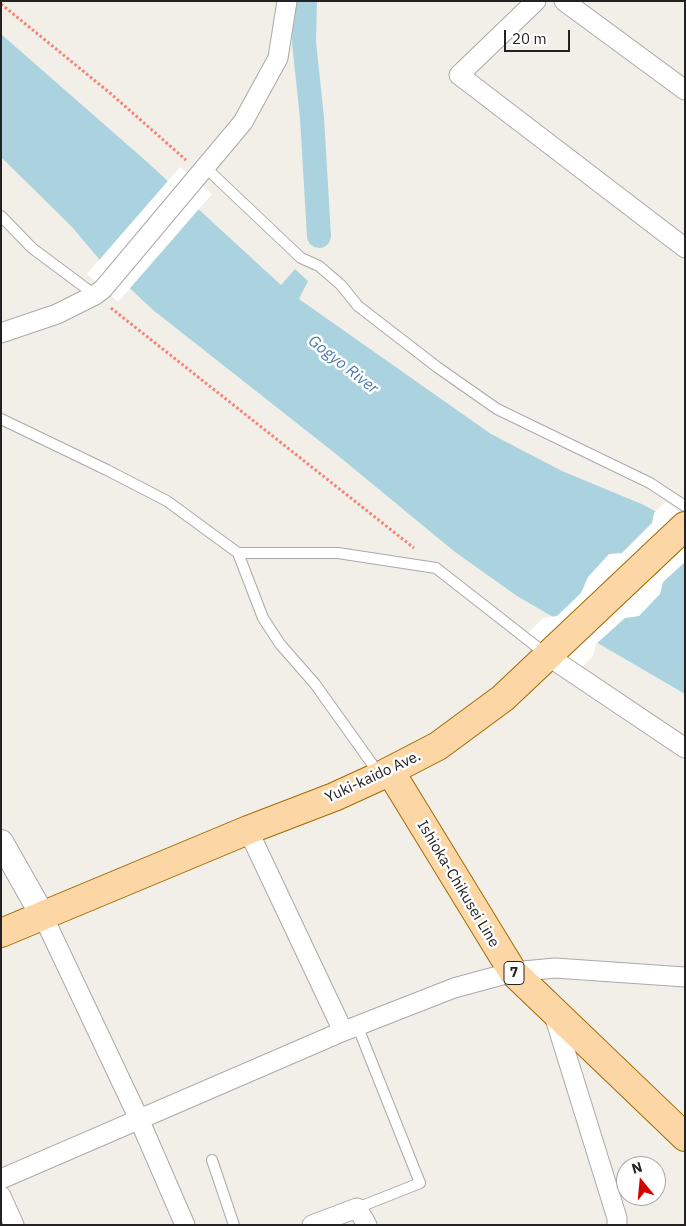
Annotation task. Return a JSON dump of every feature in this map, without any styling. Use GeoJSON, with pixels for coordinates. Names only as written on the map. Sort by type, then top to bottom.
{"type":"FeatureCollection","features":[{"type":"Feature","properties":{"kind":"main road","name":"Yuki-kaido Ave."},"geometry":{"type":"LineString","coordinates":[[1,933],[248,830],[334,797],[438,746],[503,698],[685,526]]}},
{"type":"Feature","properties":{"kind":"main road","name":"Ishioka-Chikusei Line"},"geometry":{"type":"LineString","coordinates":[[385,773],[513,972],[685,1137]]}},
{"type":"Feature","properties":{"kind":"street"},"geometry":{"type":"LineString","coordinates":[[1,333],[57,314],[99,292],[201,174],[243,122],[267,82],[278,58],[286,1]]}},
{"type":"Feature","properties":{"kind":"street"},"geometry":{"type":"LineString","coordinates":[[536,1],[459,75],[685,248]]}},
{"type":"Feature","properties":{"kind":"street"},"geometry":{"type":"LineString","coordinates":[[564,1],[685,90]]}},
{"type":"Feature","properties":{"kind":"street"},"geometry":{"type":"LineString","coordinates":[[552,653],[685,748]]}},
{"type":"Feature","properties":{"kind":"street"},"geometry":{"type":"LineString","coordinates":[[248,830],[350,1028]]}},
{"type":"Feature","properties":{"kind":"street"},"geometry":{"type":"LineString","coordinates":[[1,842],[44,916],[139,1119],[185,1225]]}},
{"type":"Feature","properties":{"kind":"street"},"geometry":{"type":"LineString","coordinates":[[1,1179],[350,1028],[454,988],[513,972],[556,968],[685,977]]}},
{"type":"Feature","properties":{"kind":"street"},"geometry":{"type":"LineString","coordinates":[[552,1011],[617,1218],[617,1225]]}},
{"type":"Feature","properties":{"kind":"street"},"geometry":{"type":"LineString","coordinates":[[1,1196],[14,1225]]}},
{"type":"Feature","properties":{"kind":"street"},"geometry":{"type":"LineString","coordinates":[[312,1225],[357,1208],[367,1225]]}},
{"type":"Feature","properties":{"kind":"lane"},"geometry":{"type":"LineString","coordinates":[[201,174],[301,258],[318,266],[341,285],[358,306],[437,367],[497,409],[650,483],[685,506]]}},
{"type":"Feature","properties":{"kind":"lane"},"geometry":{"type":"LineString","coordinates":[[1,216],[32,248],[99,292]]}},
{"type":"Feature","properties":{"kind":"lane"},"geometry":{"type":"LineString","coordinates":[[1,419],[167,501],[238,553],[263,618],[280,644],[315,684],[385,773]]}},
{"type":"Feature","properties":{"kind":"lane"},"geometry":{"type":"LineString","coordinates":[[238,553],[338,553],[436,568],[552,653]]}},
{"type":"Feature","properties":{"kind":"lane"},"geometry":{"type":"LineString","coordinates":[[350,1028],[420,1183],[357,1208]]}},
{"type":"Feature","properties":{"kind":"lane"},"geometry":{"type":"LineString","coordinates":[[212,1160],[234,1225]]}},
{"type":"Feature","properties":{"kind":"path"},"geometry":{"type":"LineString","coordinates":[[1,4],[95,81],[201,174]]}},
{"type":"Feature","properties":{"kind":"path"},"geometry":{"type":"LineString","coordinates":[[99,292],[432,562],[436,568]]}},
{"type":"Feature","properties":{"kind":"water","name":"Gogyo River"},"geometry":{"type":"Polygon","coordinates":[[[1,34],[146,161],[281,285],[295,269],[308,281],[299,299],[491,434],[562,471],[644,505],[685,528],[685,694],[517,596],[455,552],[336,454],[153,310],[99,259],[72,227],[1,157],[1,34]]]}},
{"type":"Feature","properties":{"kind":"pier"},"geometry":{"type":"Polygon","coordinates":[[[180,167],[212,194],[118,302],[87,274],[180,167]]]}},
{"type":"Feature","properties":{"kind":"pier"},"geometry":{"type":"Polygon","coordinates":[[[666,502],[685,516],[685,562],[663,582],[660,594],[639,616],[625,618],[596,644],[593,656],[581,668],[528,633],[543,618],[557,616],[581,593],[588,577],[609,554],[622,553],[652,523],[654,513],[666,502]]]}},
{"type":"Feature","properties":{"kind":"waterway"},"geometry":{"type":"LineString","coordinates":[[305,1],[304,42],[312,118],[319,236]]}}]}
